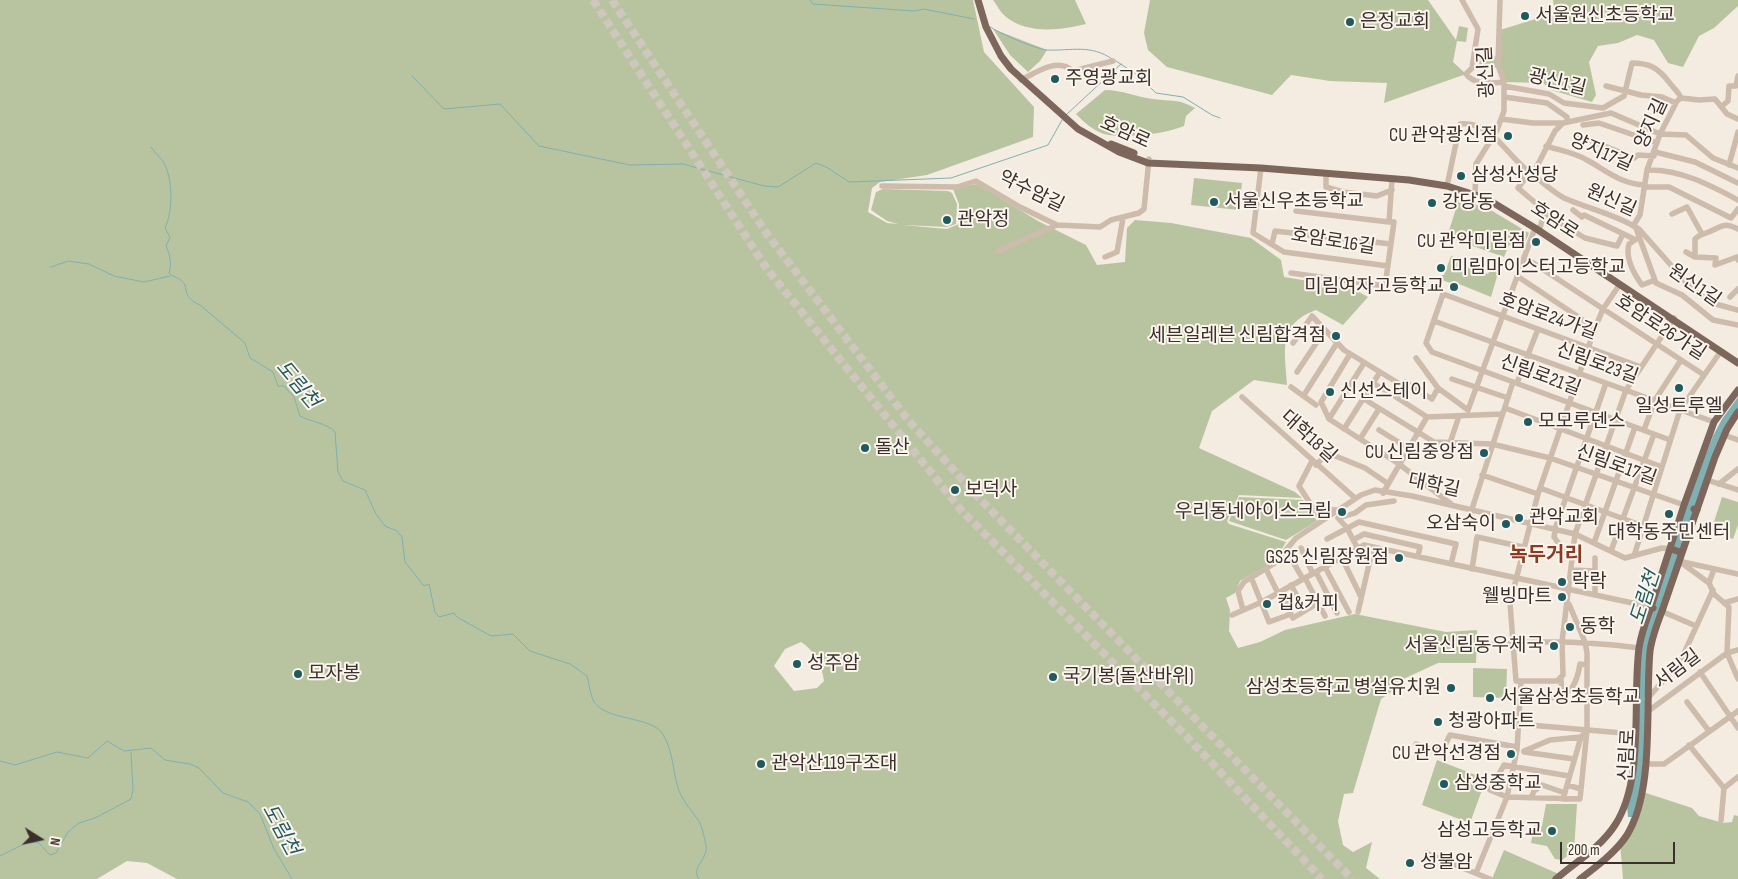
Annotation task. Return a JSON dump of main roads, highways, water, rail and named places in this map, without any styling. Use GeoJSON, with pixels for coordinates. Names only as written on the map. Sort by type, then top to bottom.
{"type":"FeatureCollection","features":[{"type":"Feature","properties":{"kind":"main road","name":"호암로"},"geometry":{"type":"LineString","coordinates":[[978,0],[981,15],[1000,56],[1078,129],[1119,152],[1149,161],[1392,179],[1447,186],[1475,193],[1538,228],[1738,362]]}},
{"type":"Feature","properties":{"kind":"main road"},"geometry":{"type":"LineString","coordinates":[[983,0],[988,26],[1003,55],[1023,79],[1102,140],[1149,161],[1336,171],[1409,178],[1447,186]]}},
{"type":"Feature","properties":{"kind":"main road"},"geometry":{"type":"LineString","coordinates":[[1538,228],[1646,296],[1738,362]]}},
{"type":"Feature","properties":{"kind":"main road","name":"신림로"},"geometry":{"type":"LineString","coordinates":[[1559,878],[1598,846],[1616,823],[1625,805],[1631,787],[1639,648],[1684,505],[1714,422],[1738,390]]}},
{"type":"Feature","properties":{"kind":"main road","name":"신림로"},"geometry":{"type":"LineString","coordinates":[[1580,879],[1620,843],[1629,831],[1642,799],[1650,650],[1681,552],[1725,431],[1738,412]]}},
{"type":"Feature","properties":{"kind":"main road"},"geometry":{"type":"LineString","coordinates":[[1714,422],[1725,431]]}},
{"type":"Feature","properties":{"kind":"main road"},"geometry":{"type":"LineString","coordinates":[[1684,505],[1697,510]]}},
{"type":"Feature","properties":{"kind":"main road"},"geometry":{"type":"LineString","coordinates":[[1670,552],[1681,552]]}},
{"type":"Feature","properties":{"kind":"main road"},"geometry":{"type":"LineString","coordinates":[[1652,608],[1661,611]]}},
{"type":"Feature","properties":{"kind":"main road"},"geometry":{"type":"LineString","coordinates":[[1639,648],[1650,650]]}},
{"type":"Feature","properties":{"kind":"main road"},"geometry":{"type":"LineString","coordinates":[[1634,734],[1646,735]]}},
{"type":"Feature","properties":{"kind":"main road"},"geometry":{"type":"LineString","coordinates":[[1616,823],[1627,822],[1629,831]]}},
{"type":"Feature","properties":{"kind":"water","name":"도림천"},"geometry":{"type":"Polygon","coordinates":[[[1738,397],[1738,409],[1730,419],[1651,642],[1642,791],[1632,817],[1628,817],[1627,806],[1633,788],[1640,648],[1686,505],[1713,436],[1722,419],[1738,397]]]}},
{"type":"Feature","properties":{"kind":"waterway"},"geometry":{"type":"LineString","coordinates":[[810,0],[813,4],[914,11],[924,9],[974,19]]}},
{"type":"Feature","properties":{"kind":"waterway"},"geometry":{"type":"LineString","coordinates":[[989,26],[1026,44],[1042,49],[1089,50],[1104,54],[1112,59]]}},
{"type":"Feature","properties":{"kind":"waterway"},"geometry":{"type":"LineString","coordinates":[[1116,61],[1136,74],[1156,93],[1183,97],[1220,118]]}},
{"type":"Feature","properties":{"kind":"waterway"},"geometry":{"type":"LineString","coordinates":[[1066,115],[1121,64]]}},
{"type":"Feature","properties":{"kind":"waterway"},"geometry":{"type":"LineString","coordinates":[[412,76],[444,109],[500,104],[539,146],[630,165],[683,164],[764,186],[778,187],[816,163],[828,168],[849,182],[951,178],[1048,145],[1062,120]]}},
{"type":"Feature","properties":{"kind":"waterway","name":"도림천"},"geometry":{"type":"LineString","coordinates":[[151,147],[164,163],[169,178],[171,205],[165,228],[170,237],[166,246],[170,260],[169,273],[184,284],[188,295],[194,302],[245,343],[250,358],[273,372],[278,386],[284,386],[294,397],[300,416],[328,427],[335,432],[338,472],[343,481],[365,490],[376,514],[385,526],[397,531],[402,537],[405,562],[424,586],[429,584],[435,612],[439,617],[454,613],[457,617],[491,636],[513,634],[530,651],[570,664],[587,676],[594,702],[600,708],[618,716],[648,724],[662,733],[669,747],[679,791],[700,823],[703,831],[706,850],[697,871],[699,879]]}},
{"type":"Feature","properties":{"kind":"waterway"},"geometry":{"type":"LineString","coordinates":[[51,267],[68,261],[89,264],[114,276],[144,282],[170,276]]}},
{"type":"Feature","properties":{"kind":"waterway","name":"도림천"},"geometry":{"type":"LineString","coordinates":[[0,761],[15,765],[57,752],[88,758],[107,741],[124,751],[151,748],[165,760],[190,764],[199,768],[223,793],[248,802],[260,814],[274,849],[292,879]]}},
{"type":"Feature","properties":{"kind":"waterway"},"geometry":{"type":"LineString","coordinates":[[0,856],[26,843],[38,842],[50,855],[56,853],[68,832],[79,823],[95,818],[131,799],[133,790],[131,752]]}},
{"type":"Feature","properties":{"kind":"tunnel"},"geometry":{"type":"LineString","coordinates":[[593,0],[767,269],[962,511],[1188,738],[1322,879]]}},
{"type":"Feature","properties":{"kind":"tunnel"},"geometry":{"type":"LineString","coordinates":[[612,0],[767,234],[909,421],[978,497],[1352,879]]}},
{"type":"Feature","properties":{"kind":"place","name":"서울원신초등학교"},"geometry":{"type":"Point","coordinates":[1525,16]}},
{"type":"Feature","properties":{"kind":"place","name":"은정교회"},"geometry":{"type":"Point","coordinates":[1350,22]}},
{"type":"Feature","properties":{"kind":"place","name":"주영광교회"},"geometry":{"type":"Point","coordinates":[1055,79]}},
{"type":"Feature","properties":{"kind":"place","name":"CU 관악광신점"},"geometry":{"type":"Point","coordinates":[1508,136]}},
{"type":"Feature","properties":{"kind":"place","name":"삼성산성당"},"geometry":{"type":"Point","coordinates":[1461,176]}},
{"type":"Feature","properties":{"kind":"place","name":"서울신우초등학교"},"geometry":{"type":"Point","coordinates":[1214,202]}},
{"type":"Feature","properties":{"kind":"place","name":"강당동"},"geometry":{"type":"Point","coordinates":[1432,203]}},
{"type":"Feature","properties":{"kind":"place","name":"관악정"},"geometry":{"type":"Point","coordinates":[947,220]}},
{"type":"Feature","properties":{"kind":"place","name":"CU 관악미림점"},"geometry":{"type":"Point","coordinates":[1536,242]}},
{"type":"Feature","properties":{"kind":"place","name":"미림마이스터고등학교"},"geometry":{"type":"Point","coordinates":[1441,268]}},
{"type":"Feature","properties":{"kind":"place","name":"미림여자고등학교"},"geometry":{"type":"Point","coordinates":[1454,287]}},
{"type":"Feature","properties":{"kind":"place","name":"세븐일레븐 신림합격점"},"geometry":{"type":"Point","coordinates":[1336,336]}},
{"type":"Feature","properties":{"kind":"place","name":"일성트루엘"},"geometry":{"type":"Point","coordinates":[1679,388]}},
{"type":"Feature","properties":{"kind":"place","name":"신선스테이"},"geometry":{"type":"Point","coordinates":[1330,392]}},
{"type":"Feature","properties":{"kind":"place","name":"모모루덴스"},"geometry":{"type":"Point","coordinates":[1528,422]}},
{"type":"Feature","properties":{"kind":"place","name":"돌산"},"geometry":{"type":"Point","coordinates":[865,448]}},
{"type":"Feature","properties":{"kind":"place","name":"CU 신림중앙점"},"geometry":{"type":"Point","coordinates":[1484,453]}},
{"type":"Feature","properties":{"kind":"place","name":"보덕사"},"geometry":{"type":"Point","coordinates":[955,490]}},
{"type":"Feature","properties":{"kind":"place","name":"우리동네아이스크림"},"geometry":{"type":"Point","coordinates":[1342,512]}},
{"type":"Feature","properties":{"kind":"place","name":"대학동주민센터"},"geometry":{"type":"Point","coordinates":[1669,514]}},
{"type":"Feature","properties":{"kind":"place","name":"관악교회"},"geometry":{"type":"Point","coordinates":[1519,518]}},
{"type":"Feature","properties":{"kind":"place","name":"오삼숙이"},"geometry":{"type":"Point","coordinates":[1506,524]}},
{"type":"Feature","properties":{"kind":"place","name":"GS25 신림장원점"},"geometry":{"type":"Point","coordinates":[1399,558]}},
{"type":"Feature","properties":{"kind":"place","name":"락락"},"geometry":{"type":"Point","coordinates":[1562,582]}},
{"type":"Feature","properties":{"kind":"place","name":"웰빙마트"},"geometry":{"type":"Point","coordinates":[1562,597]}},
{"type":"Feature","properties":{"kind":"place","name":"컵&커피"},"geometry":{"type":"Point","coordinates":[1267,604]}},
{"type":"Feature","properties":{"kind":"place","name":"동학"},"geometry":{"type":"Point","coordinates":[1570,627]}},
{"type":"Feature","properties":{"kind":"place","name":"서울신림동우체국"},"geometry":{"type":"Point","coordinates":[1554,646]}},
{"type":"Feature","properties":{"kind":"place","name":"성주암"},"geometry":{"type":"Point","coordinates":[797,664]}},
{"type":"Feature","properties":{"kind":"place","name":"모자봉"},"geometry":{"type":"Point","coordinates":[298,674]}},
{"type":"Feature","properties":{"kind":"place","name":"국기봉(돌산바위)"},"geometry":{"type":"Point","coordinates":[1053,677]}},
{"type":"Feature","properties":{"kind":"place","name":"삼성초등학교 병설유치원"},"geometry":{"type":"Point","coordinates":[1451,688]}},
{"type":"Feature","properties":{"kind":"place","name":"서울삼성초등학교"},"geometry":{"type":"Point","coordinates":[1490,698]}},
{"type":"Feature","properties":{"kind":"place","name":"청광아파트"},"geometry":{"type":"Point","coordinates":[1438,722]}},
{"type":"Feature","properties":{"kind":"place","name":"CU 관악선경점"},"geometry":{"type":"Point","coordinates":[1511,754]}},
{"type":"Feature","properties":{"kind":"place","name":"관악산119구조대"},"geometry":{"type":"Point","coordinates":[761,764]}},
{"type":"Feature","properties":{"kind":"place","name":"삼성중학교"},"geometry":{"type":"Point","coordinates":[1444,784]}},
{"type":"Feature","properties":{"kind":"place","name":"삼성고등학교"},"geometry":{"type":"Point","coordinates":[1552,831]}},
{"type":"Feature","properties":{"kind":"place","name":"성불암"},"geometry":{"type":"Point","coordinates":[1410,863]}},
{"type":"Feature","properties":{"kind":"district","name":"녹두거리"},"geometry":{"type":"Point","coordinates":[1546,556]}}]}
